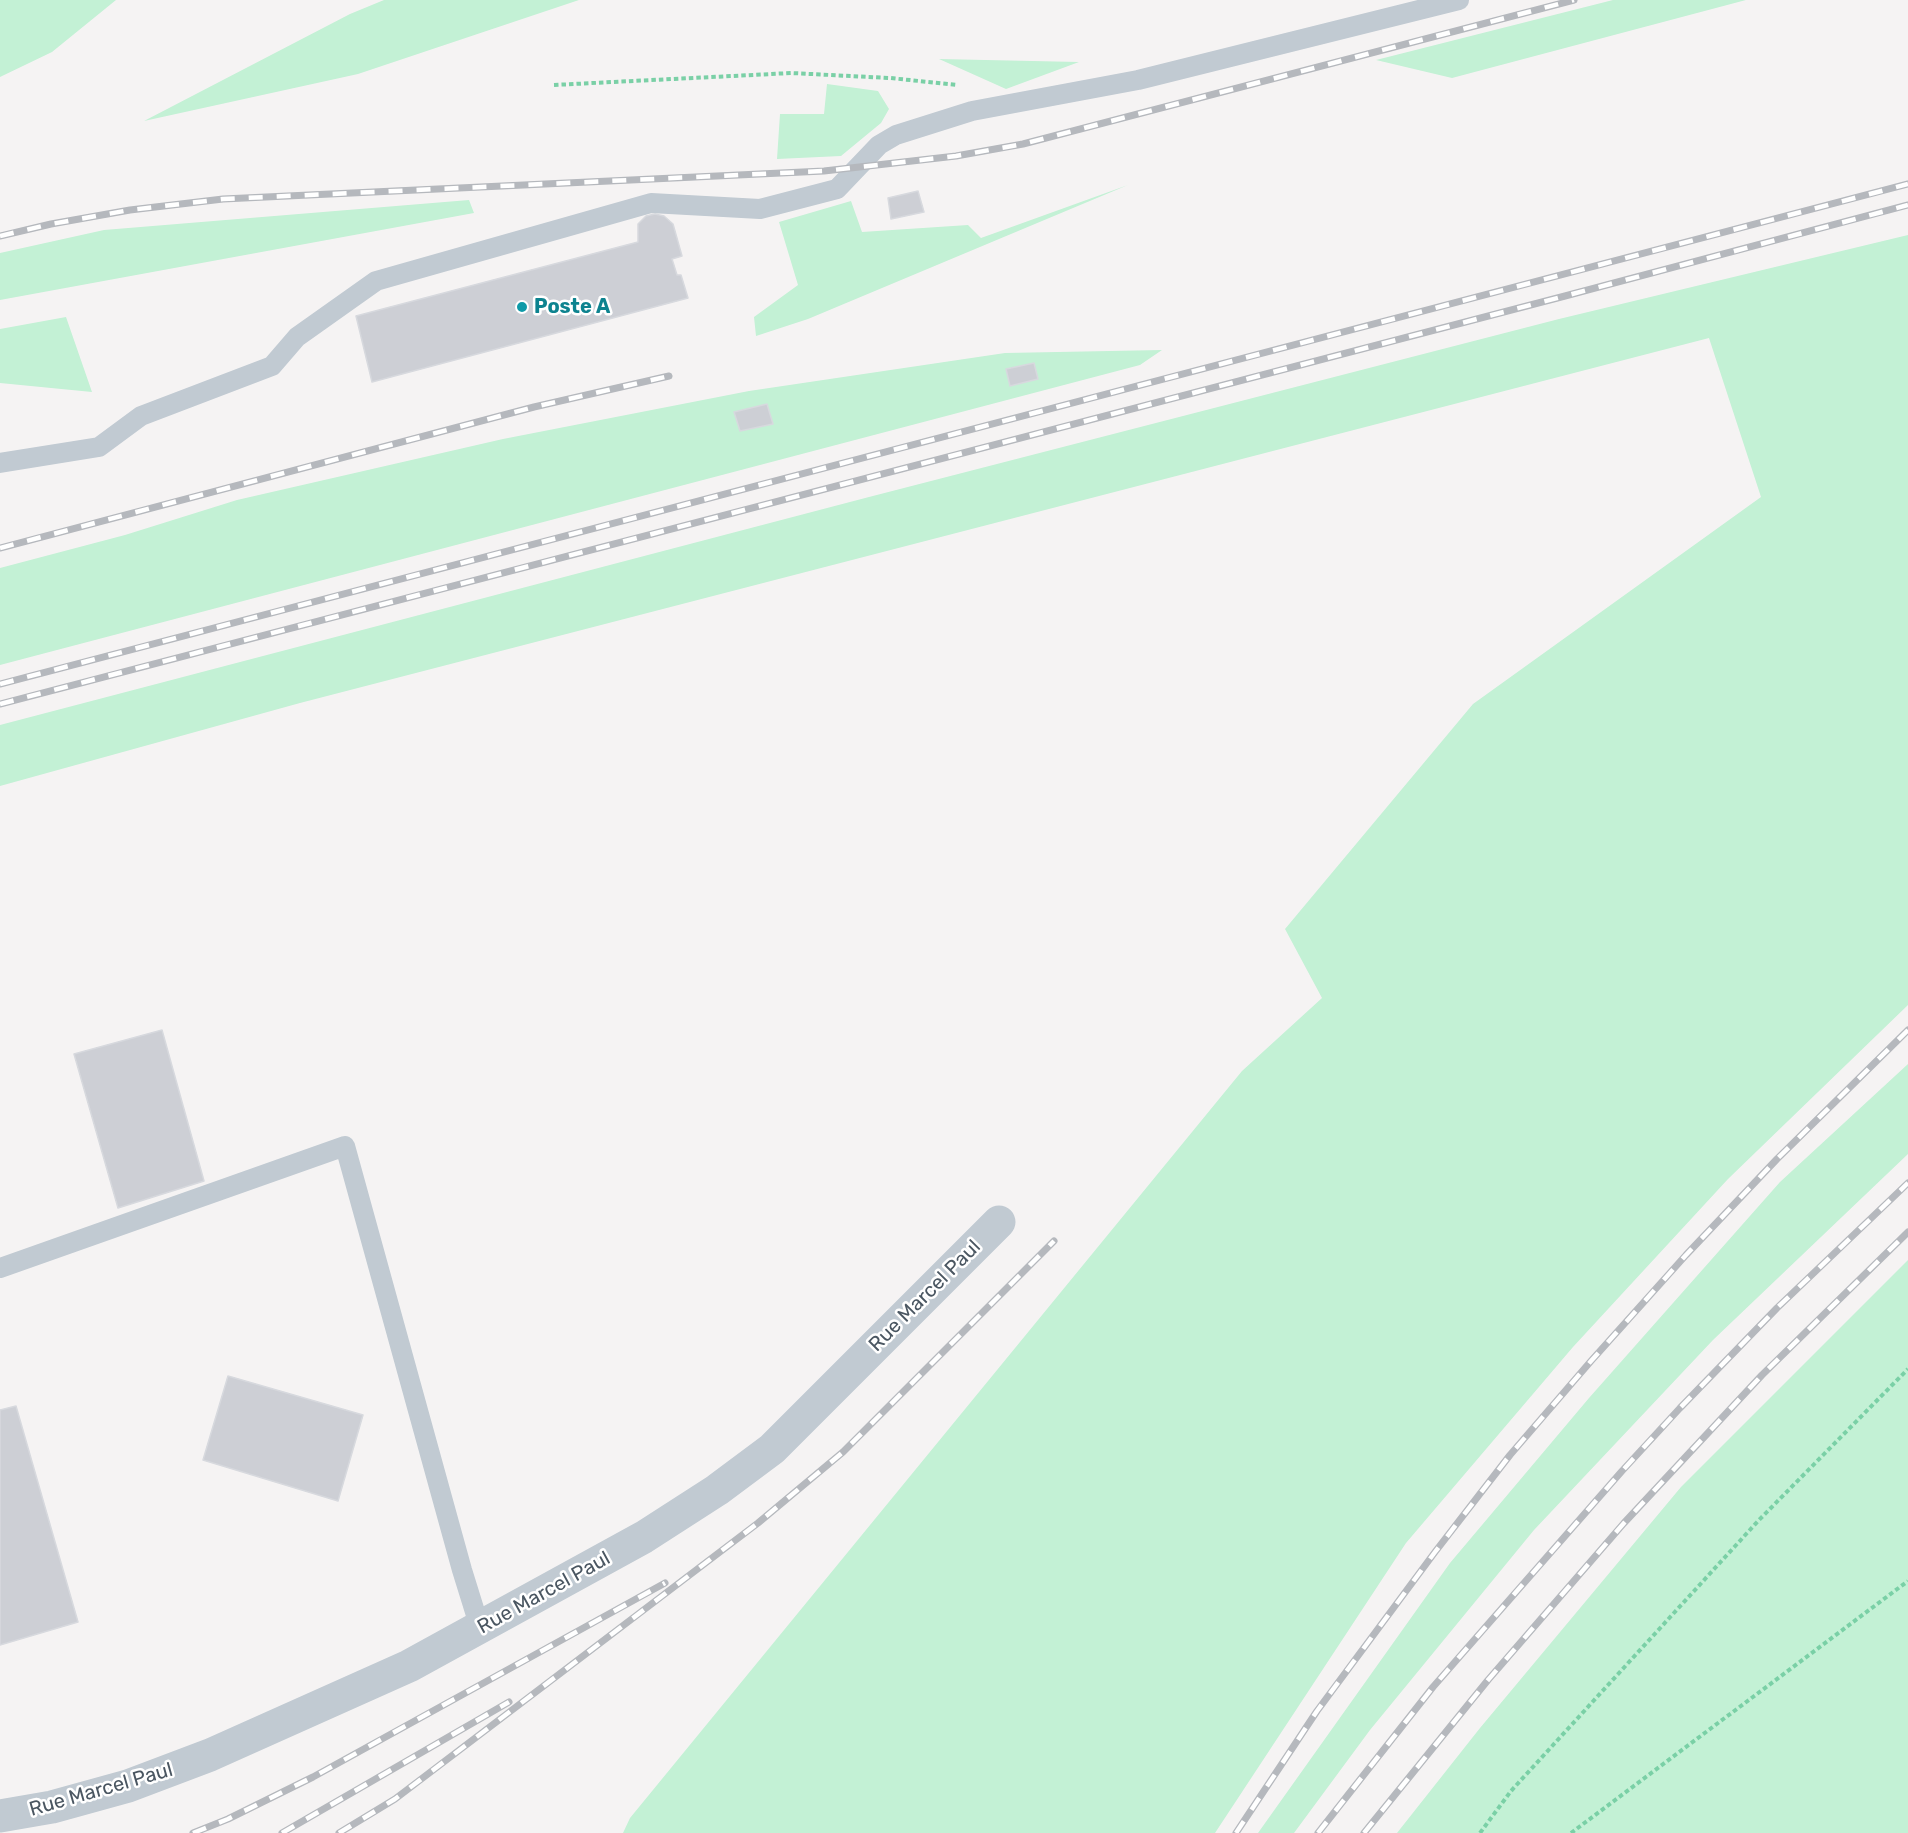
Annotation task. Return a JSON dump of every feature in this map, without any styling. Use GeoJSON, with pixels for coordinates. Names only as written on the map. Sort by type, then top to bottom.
{"type":"FeatureCollection","features":[{"type":"Feature","properties":{"kind":"street","name":"Rue Marcel Paul"},"geometry":{"type":"LineString","coordinates":[[0,1816],[52,1807],[165,1773],[382,1679],[480,1628],[644,1537],[717,1490],[772,1449],[999,1222]]}},
{"type":"Feature","properties":{"kind":"lane"},"geometry":{"type":"LineString","coordinates":[[0,463],[99,447],[141,416],[272,366],[297,337],[376,281],[651,203],[760,209],[837,189],[879,146],[896,135],[972,111],[1138,80],[1460,0]]}},
{"type":"Feature","properties":{"kind":"lane"},"geometry":{"type":"LineString","coordinates":[[0,1268],[345,1146],[480,1628]]}},
{"type":"Feature","properties":{"kind":"path"},"geometry":{"type":"LineString","coordinates":[[554,85],[747,75],[813,74],[956,84],[1008,104]]}},
{"type":"Feature","properties":{"kind":"path"},"geometry":{"type":"LineString","coordinates":[[1480,1833],[1511,1791],[1759,1520],[1908,1369]]}},
{"type":"Feature","properties":{"kind":"path"},"geometry":{"type":"LineString","coordinates":[[1571,1833],[1908,1581]]}},
{"type":"Feature","properties":{"kind":"green space"},"geometry":{"type":"Polygon","coordinates":[[[0,0],[116,0],[52,52],[0,77],[0,0]]]}},
{"type":"Feature","properties":{"kind":"green space"},"geometry":{"type":"Polygon","coordinates":[[[384,0],[579,0],[358,74],[144,121],[350,14],[384,0]]]}},
{"type":"Feature","properties":{"kind":"green space"},"geometry":{"type":"Polygon","coordinates":[[[1613,0],[1746,0],[1452,78],[1376,60],[1613,0]]]}},
{"type":"Feature","properties":{"kind":"green space"},"geometry":{"type":"Polygon","coordinates":[[[939,59],[1079,62],[1006,89],[939,59]]]}},
{"type":"Feature","properties":{"kind":"green space"},"geometry":{"type":"Polygon","coordinates":[[[827,84],[878,91],[889,109],[881,123],[841,156],[777,159],[780,114],[824,114],[827,84]]]}},
{"type":"Feature","properties":{"kind":"green space"},"geometry":{"type":"Polygon","coordinates":[[[1128,185],[808,319],[756,336],[754,317],[798,285],[779,222],[851,201],[862,232],[968,225],[981,238],[1128,185]]]}},
{"type":"Feature","properties":{"kind":"green space"},"geometry":{"type":"Polygon","coordinates":[[[469,200],[474,213],[0,300],[0,253],[104,230],[469,200]]]}},
{"type":"Feature","properties":{"kind":"green space"},"geometry":{"type":"Polygon","coordinates":[[[1908,235],[1908,1005],[1728,1179],[1573,1347],[1406,1543],[1215,1833],[623,1833],[630,1818],[1242,1071],[1322,998],[1285,929],[1473,704],[1761,497],[1709,338],[300,703],[0,786],[0,725],[1559,319],[1908,235]]]}},
{"type":"Feature","properties":{"kind":"green space"},"geometry":{"type":"Polygon","coordinates":[[[66,317],[92,392],[0,383],[0,329],[66,317]]]}},
{"type":"Feature","properties":{"kind":"green space"},"geometry":{"type":"Polygon","coordinates":[[[1162,350],[1140,365],[0,665],[0,568],[125,535],[237,500],[503,439],[749,391],[1005,353],[1162,350]]]}},
{"type":"Feature","properties":{"kind":"green space"},"geometry":{"type":"Polygon","coordinates":[[[1908,1064],[1908,1154],[1713,1340],[1534,1530],[1370,1730],[1294,1833],[1258,1833],[1450,1563],[1589,1398],[1780,1182],[1908,1064]]]}},
{"type":"Feature","properties":{"kind":"green space"},"geometry":{"type":"Polygon","coordinates":[[[1908,1260],[1908,1833],[1397,1833],[1480,1728],[1681,1487],[1908,1260]]]}},
{"type":"Feature","properties":{"kind":"building"},"geometry":{"type":"Polygon","coordinates":[[[918,191],[924,212],[891,219],[888,198],[918,191]]]}},
{"type":"Feature","properties":{"kind":"building","name":"Poste A"},"geometry":{"type":"Polygon","coordinates":[[[655,214],[664,216],[673,224],[682,256],[672,259],[677,275],[681,275],[688,298],[372,382],[356,316],[638,242],[638,224],[646,216],[655,214]]]}},
{"type":"Feature","properties":{"kind":"building"},"geometry":{"type":"Polygon","coordinates":[[[1034,363],[1038,379],[1010,386],[1006,369],[1034,363]]]}},
{"type":"Feature","properties":{"kind":"building"},"geometry":{"type":"Polygon","coordinates":[[[767,404],[773,424],[740,431],[734,412],[767,404]]]}},
{"type":"Feature","properties":{"kind":"building"},"geometry":{"type":"Polygon","coordinates":[[[162,1030],[204,1181],[118,1208],[74,1054],[162,1030]]]}},
{"type":"Feature","properties":{"kind":"building"},"geometry":{"type":"Polygon","coordinates":[[[228,1376],[363,1415],[338,1501],[203,1460],[228,1376]]]}},
{"type":"Feature","properties":{"kind":"building"},"geometry":{"type":"Polygon","coordinates":[[[16,1406],[78,1622],[0,1645],[0,1410],[16,1406]]]}},
{"type":"Feature","properties":{"kind":"railway"},"geometry":{"type":"LineString","coordinates":[[0,236],[130,210],[223,199],[824,171],[956,156],[1023,144],[1574,0]]}},
{"type":"Feature","properties":{"kind":"railway"},"geometry":{"type":"LineString","coordinates":[[0,684],[1908,184]]}},
{"type":"Feature","properties":{"kind":"railway"},"geometry":{"type":"LineString","coordinates":[[0,704],[1908,205]]}},
{"type":"Feature","properties":{"kind":"railway"},"geometry":{"type":"LineString","coordinates":[[0,548],[534,407],[669,376]]}},
{"type":"Feature","properties":{"kind":"railway"},"geometry":{"type":"LineString","coordinates":[[1236,1833],[1317,1711],[1510,1455],[1686,1255],[1777,1159],[1908,1030]]}},
{"type":"Feature","properties":{"kind":"railway"},"geometry":{"type":"LineString","coordinates":[[1318,1833],[1433,1687],[1622,1471],[1777,1308],[1908,1183]]}},
{"type":"Feature","properties":{"kind":"railway"},"geometry":{"type":"LineString","coordinates":[[1364,1833],[1488,1680],[1624,1523],[1762,1375],[1908,1232]]}},
{"type":"Feature","properties":{"kind":"railway"},"geometry":{"type":"LineString","coordinates":[[339,1833],[395,1799],[758,1523],[843,1452],[1054,1241]]}},
{"type":"Feature","properties":{"kind":"railway"},"geometry":{"type":"LineString","coordinates":[[193,1833],[228,1819],[313,1777],[665,1583]]}},
{"type":"Feature","properties":{"kind":"railway"},"geometry":{"type":"LineString","coordinates":[[282,1833],[509,1702]]}},
{"type":"Feature","properties":{"kind":"place","name":"Poste A"},"geometry":{"type":"Point","coordinates":[522,307]}}]}
